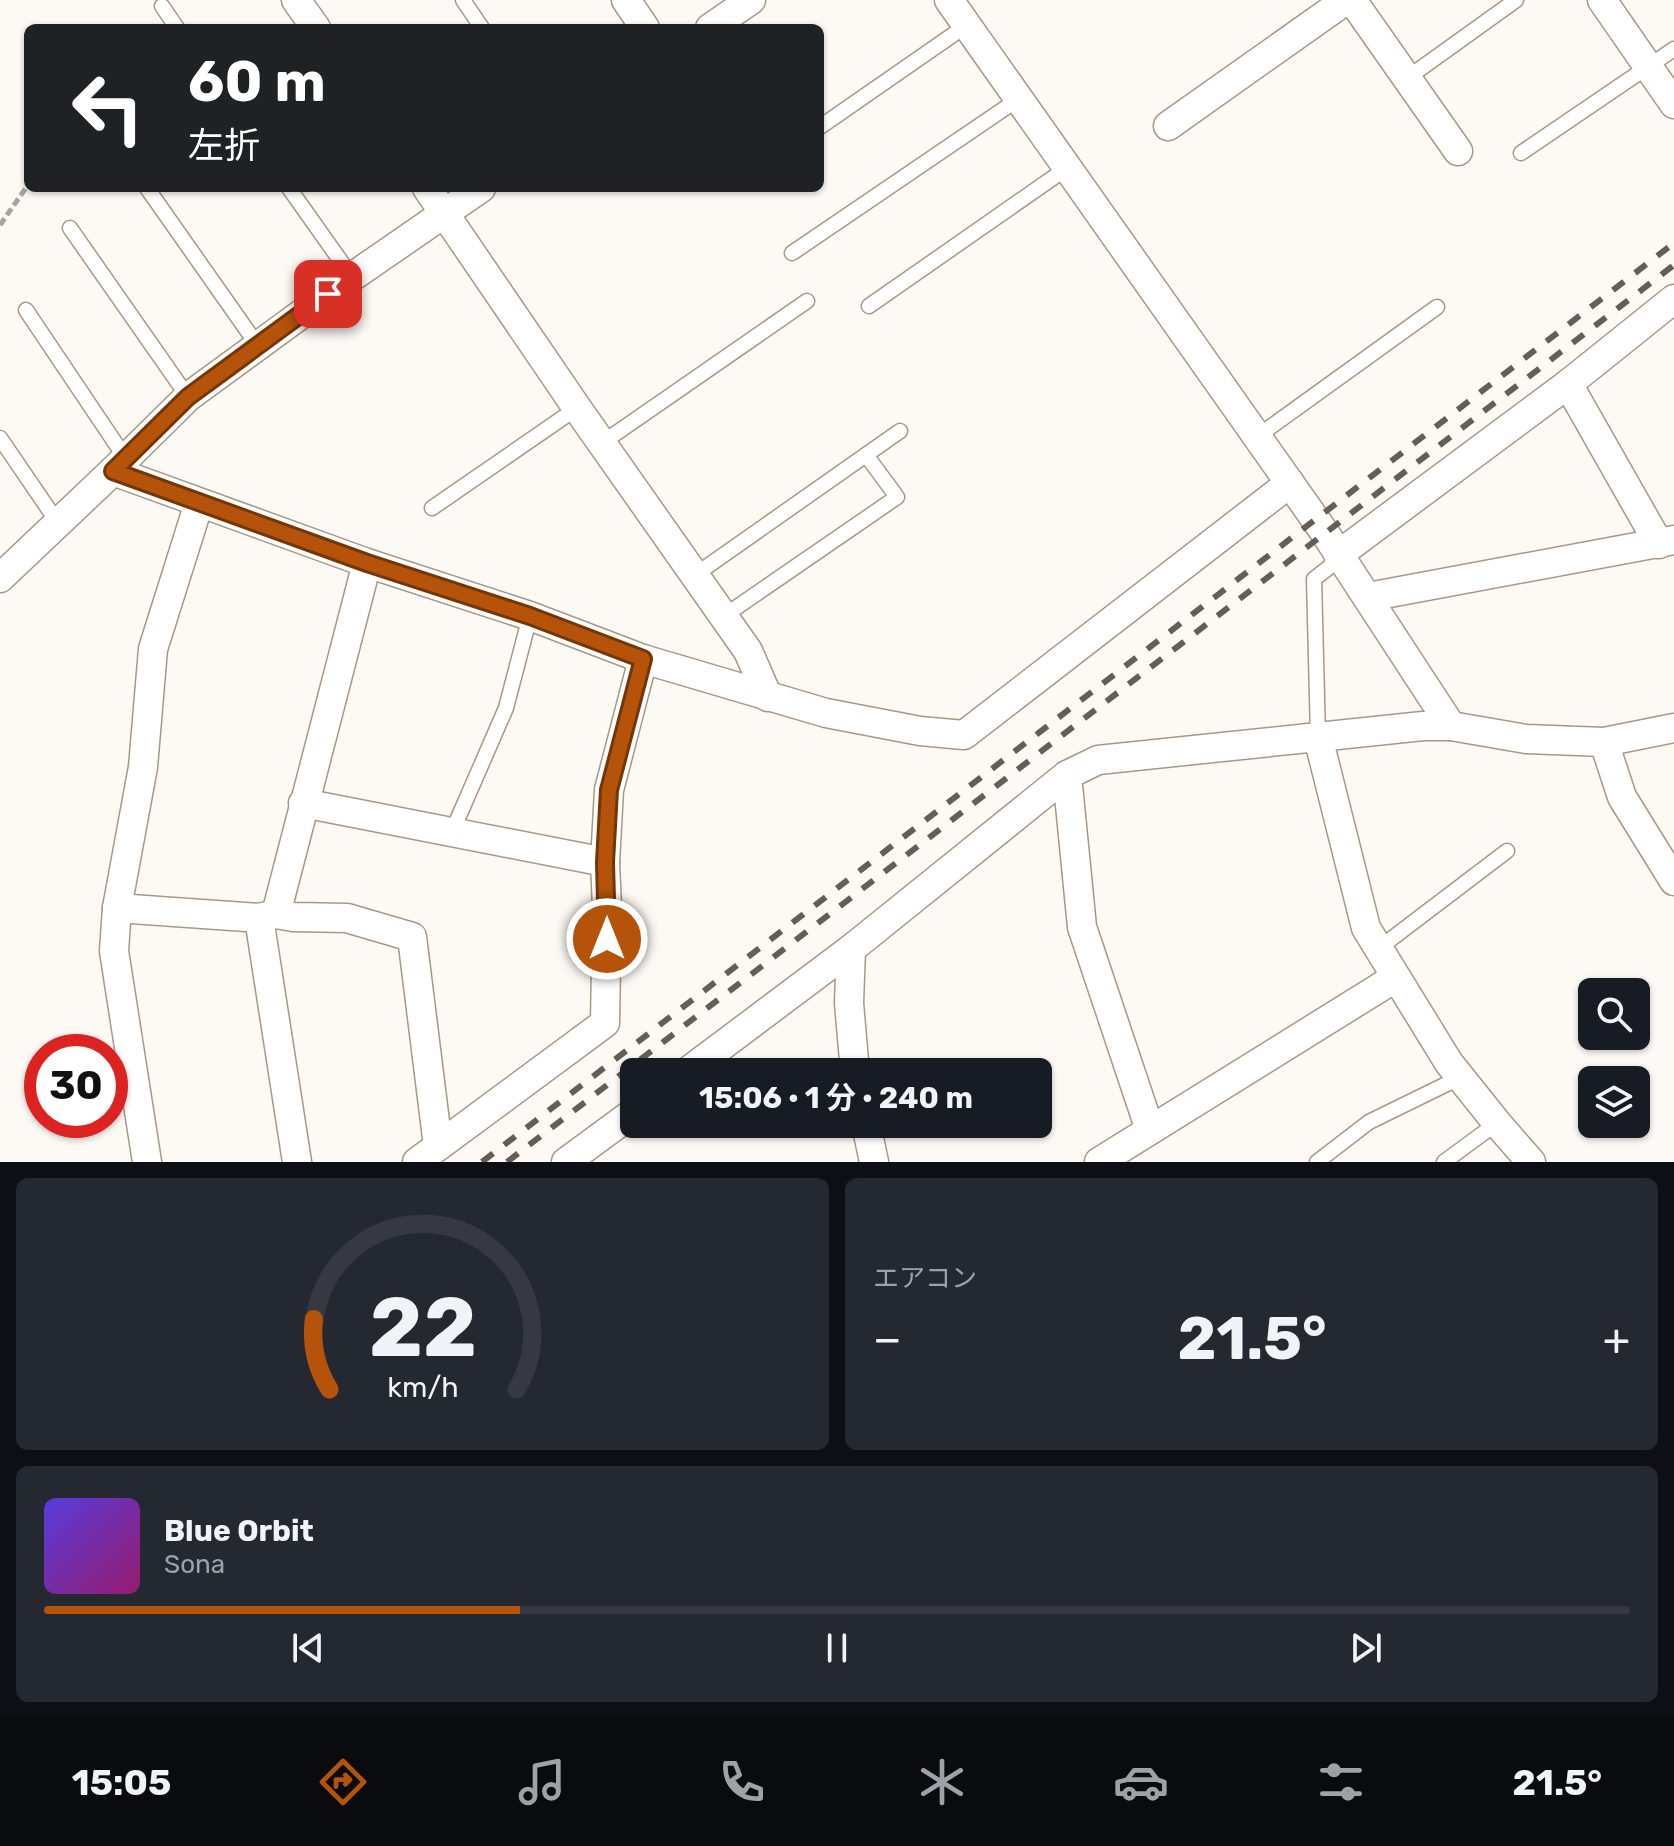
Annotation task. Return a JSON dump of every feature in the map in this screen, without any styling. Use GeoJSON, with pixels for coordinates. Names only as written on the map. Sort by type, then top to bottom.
{"type":"FeatureCollection","features":[{"type":"Feature","properties":{"kind":"street"},"geometry":{"type":"LineString","coordinates":[[296,0],[313,24]]}},
{"type":"Feature","properties":{"kind":"street"},"geometry":{"type":"LineString","coordinates":[[626,0],[642,24]]}},
{"type":"Feature","properties":{"kind":"street"},"geometry":{"type":"LineString","coordinates":[[716,24],[751,0]]}},
{"type":"Feature","properties":{"kind":"street"},"geometry":{"type":"LineString","coordinates":[[949,0],[1258,436],[1451,726]]}},
{"type":"Feature","properties":{"kind":"street"},"geometry":{"type":"LineString","coordinates":[[1168,126],[1349,0],[1458,151]]}},
{"type":"Feature","properties":{"kind":"street"},"geometry":{"type":"LineString","coordinates":[[1602,0],[1674,104]]}},
{"type":"Feature","properties":{"kind":"street"},"geometry":{"type":"LineString","coordinates":[[430,192],[748,651],[768,697]]}},
{"type":"Feature","properties":{"kind":"street"},"geometry":{"type":"LineString","coordinates":[[0,578],[188,397],[475,192]]}},
{"type":"Feature","properties":{"kind":"street"},"geometry":{"type":"LineString","coordinates":[[1340,556],[1673,302]]}},
{"type":"Feature","properties":{"kind":"street"},"geometry":{"type":"LineString","coordinates":[[1368,597],[1666,542],[1568,384]]}},
{"type":"Feature","properties":{"kind":"street"},"geometry":{"type":"LineString","coordinates":[[120,465],[199,503],[367,563],[530,616],[643,659],[826,713],[920,731],[964,735],[1290,483]]}},
{"type":"Feature","properties":{"kind":"street"},"geometry":{"type":"LineString","coordinates":[[147,1162],[114,951],[117,908],[143,767],[153,649],[199,503]]}},
{"type":"Feature","properties":{"kind":"street"},"geometry":{"type":"LineString","coordinates":[[297,1162],[267,916],[303,803],[367,563]]}},
{"type":"Feature","properties":{"kind":"street"},"geometry":{"type":"LineString","coordinates":[[428,1154],[605,1023],[605,862],[609,790],[643,659]]}},
{"type":"Feature","properties":{"kind":"street"},"geometry":{"type":"LineString","coordinates":[[706,1058],[851,949],[1067,775],[1098,760],[1423,726],[1451,726],[1526,739],[1604,742],[1674,728]]}},
{"type":"Feature","properties":{"kind":"street"},"geometry":{"type":"LineString","coordinates":[[1318,737],[1366,928],[1395,978],[1461,1077],[1531,1162]]}},
{"type":"Feature","properties":{"kind":"street"},"geometry":{"type":"LineString","coordinates":[[1604,742],[1622,797],[1674,881]]}},
{"type":"Feature","properties":{"kind":"street"},"geometry":{"type":"LineString","coordinates":[[1067,775],[1082,927],[1150,1130]]}},
{"type":"Feature","properties":{"kind":"street"},"geometry":{"type":"LineString","coordinates":[[303,803],[605,862]]}},
{"type":"Feature","properties":{"kind":"street"},"geometry":{"type":"LineString","coordinates":[[117,908],[347,918],[412,937],[428,1154]]}},
{"type":"Feature","properties":{"kind":"street"},"geometry":{"type":"LineString","coordinates":[[851,949],[849,1003],[854,1058]]}},
{"type":"Feature","properties":{"kind":"street"},"geometry":{"type":"LineString","coordinates":[[1099,1162],[1395,978]]}},
{"type":"Feature","properties":{"kind":"street"},"geometry":{"type":"LineString","coordinates":[[566,1162],[602,1149],[620,1128]]}},
{"type":"Feature","properties":{"kind":"street"},"geometry":{"type":"LineString","coordinates":[[869,1138],[874,1162]]}},
{"type":"Feature","properties":{"kind":"lane"},"geometry":{"type":"LineString","coordinates":[[463,0],[479,24]]}},
{"type":"Feature","properties":{"kind":"lane"},"geometry":{"type":"LineString","coordinates":[[1406,79],[1516,0]]}},
{"type":"Feature","properties":{"kind":"lane"},"geometry":{"type":"LineString","coordinates":[[162,6],[174,24]]}},
{"type":"Feature","properties":{"kind":"lane"},"geometry":{"type":"LineString","coordinates":[[824,124],[967,25]]}},
{"type":"Feature","properties":{"kind":"lane"},"geometry":{"type":"LineString","coordinates":[[1521,153],[1674,49]]}},
{"type":"Feature","properties":{"kind":"lane"},"geometry":{"type":"LineString","coordinates":[[792,253],[1017,100]]}},
{"type":"Feature","properties":{"kind":"lane"},"geometry":{"type":"LineString","coordinates":[[869,306],[1067,168]]}},
{"type":"Feature","properties":{"kind":"lane"},"geometry":{"type":"LineString","coordinates":[[150,192],[258,346]]}},
{"type":"Feature","properties":{"kind":"lane"},"geometry":{"type":"LineString","coordinates":[[292,192],[352,277]]}},
{"type":"Feature","properties":{"kind":"lane"},"geometry":{"type":"LineString","coordinates":[[70,228],[188,397]]}},
{"type":"Feature","properties":{"kind":"lane"},"geometry":{"type":"LineString","coordinates":[[602,443],[807,301]]}},
{"type":"Feature","properties":{"kind":"lane"},"geometry":{"type":"LineString","coordinates":[[1258,436],[1437,307]]}},
{"type":"Feature","properties":{"kind":"lane"},"geometry":{"type":"LineString","coordinates":[[26,310],[120,465]]}},
{"type":"Feature","properties":{"kind":"lane"},"geometry":{"type":"LineString","coordinates":[[432,508],[577,408]]}},
{"type":"Feature","properties":{"kind":"lane"},"geometry":{"type":"LineString","coordinates":[[695,575],[900,431]]}},
{"type":"Feature","properties":{"kind":"lane"},"geometry":{"type":"LineString","coordinates":[[0,438],[58,523]]}},
{"type":"Feature","properties":{"kind":"lane"},"geometry":{"type":"LineString","coordinates":[[724,616],[897,497],[866,455]]}},
{"type":"Feature","properties":{"kind":"lane"},"geometry":{"type":"LineString","coordinates":[[1318,737],[1314,579],[1340,556]]}},
{"type":"Feature","properties":{"kind":"lane"},"geometry":{"type":"LineString","coordinates":[[452,832],[506,708],[530,616]]}},
{"type":"Feature","properties":{"kind":"lane"},"geometry":{"type":"LineString","coordinates":[[1378,949],[1507,851]]}},
{"type":"Feature","properties":{"kind":"lane"},"geometry":{"type":"LineString","coordinates":[[1317,1162],[1369,1122],[1461,1077]]}},
{"type":"Feature","properties":{"kind":"lane"},"geometry":{"type":"LineString","coordinates":[[1444,1162],[1497,1123]]}},
{"type":"Feature","properties":{"kind":"path"},"geometry":{"type":"LineString","coordinates":[[0,225],[24,191]]}},
{"type":"Feature","properties":{"kind":"railway"},"geometry":{"type":"LineString","coordinates":[[482,1162],[1674,243]]}},
{"type":"Feature","properties":{"kind":"railway"},"geometry":{"type":"LineString","coordinates":[[507,1162],[1674,265]]}},
{"type":"Feature","properties":{"kind":"route"},"geometry":{"type":"LineString","coordinates":[[328,294],[188,397],[113,471],[266,528],[530,616],[643,659],[609,790],[605,862],[607,939]]}}]}
